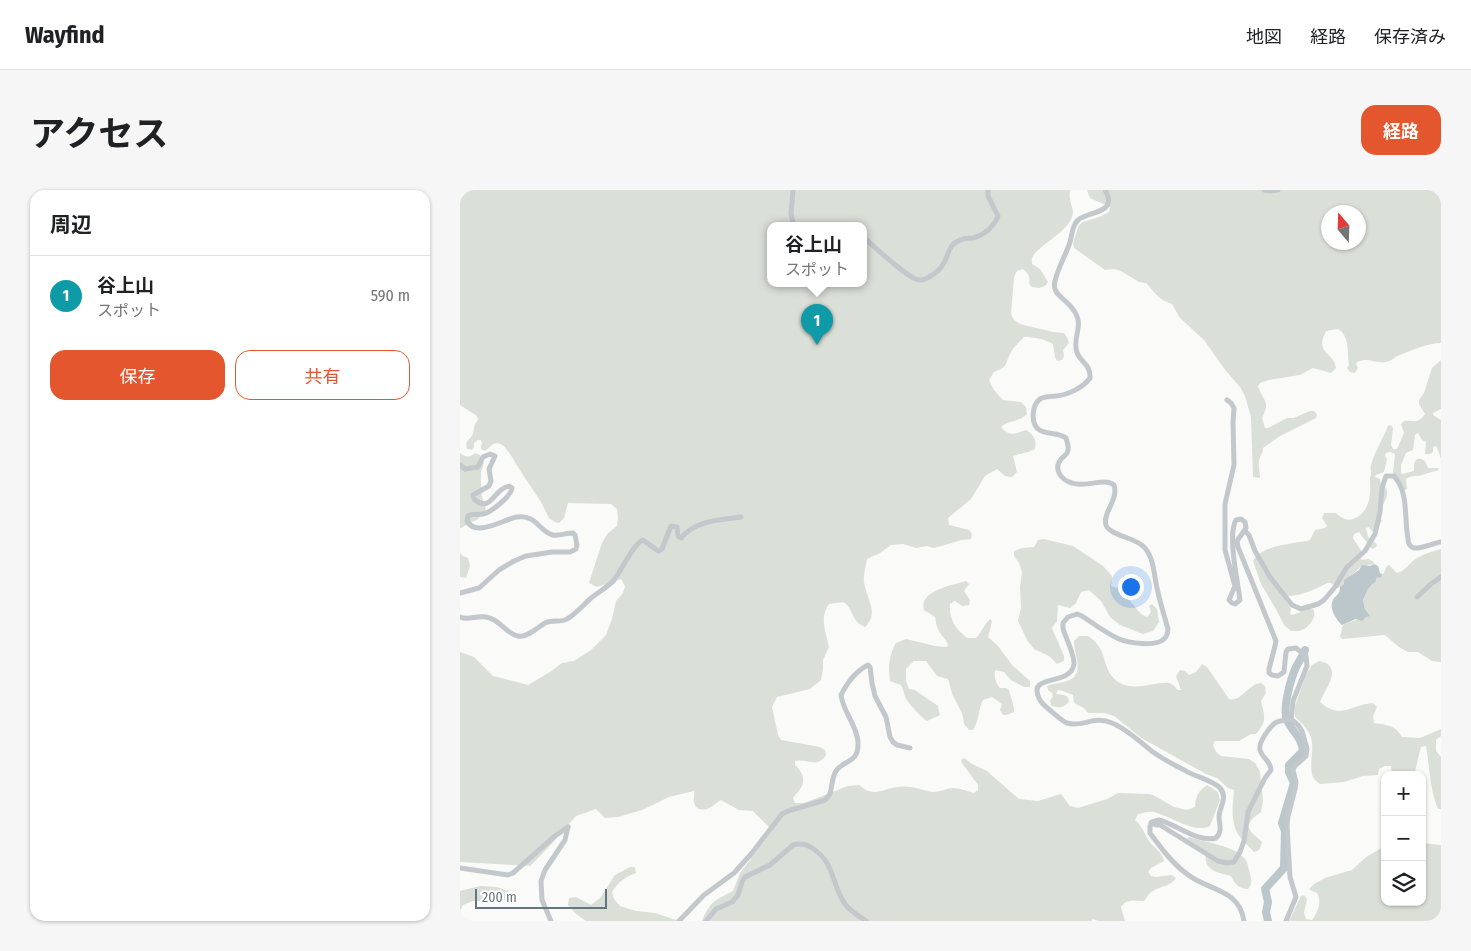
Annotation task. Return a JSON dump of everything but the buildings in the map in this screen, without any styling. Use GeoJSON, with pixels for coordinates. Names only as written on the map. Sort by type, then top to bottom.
{"type":"FeatureCollection","features":[{"type":"Feature","properties":{"kind":"street"},"geometry":{"type":"LineString","coordinates":[[792,190],[791,214],[793,222]]}},
{"type":"Feature","properties":{"kind":"street"},"geometry":{"type":"LineString","coordinates":[[867,240],[909,276],[920,281],[926,279],[943,265],[953,244],[962,239],[982,234],[994,226],[998,216],[988,196],[988,190]]}},
{"type":"Feature","properties":{"kind":"street"},"geometry":{"type":"LineString","coordinates":[[1105,190],[1108,198],[1105,208],[1080,218],[1074,225],[1066,255],[1054,284],[1056,292],[1076,314],[1079,325],[1077,354],[1088,367],[1090,378],[1084,385],[1070,392],[1040,400],[1035,407],[1033,420],[1041,431],[1059,434],[1066,438],[1069,449],[1058,466],[1063,479],[1075,484],[1084,485],[1106,481],[1114,485],[1116,493],[1106,519],[1106,526],[1112,531],[1138,542],[1148,552],[1168,633],[1164,640],[1157,643],[1129,642],[1111,635],[1082,616],[1072,615],[1065,620],[1063,628],[1074,659],[1073,668],[1065,677],[1043,682],[1037,692],[1040,700],[1062,721],[1077,724],[1097,720],[1113,723],[1155,754],[1194,776],[1217,785],[1223,794],[1223,805],[1219,818],[1220,832],[1216,838],[1207,839],[1190,834],[1159,820],[1151,823],[1149,830],[1150,834],[1173,862],[1189,876],[1228,895],[1234,900],[1239,905],[1244,921]]}},
{"type":"Feature","properties":{"kind":"street"},"geometry":{"type":"LineString","coordinates":[[1264,190],[1278,190]]}},
{"type":"Feature","properties":{"kind":"street"},"geometry":{"type":"LineString","coordinates":[[1227,400],[1231,402],[1234,408],[1234,465],[1225,504],[1225,550],[1234,583],[1234,590],[1230,600],[1235,604],[1240,600],[1232,537],[1233,524],[1236,520],[1241,519],[1246,525],[1245,532],[1238,540],[1238,544],[1276,640],[1269,673],[1278,676],[1284,672],[1286,652],[1288,650],[1296,648],[1306,656],[1307,666],[1293,701],[1291,720]]}},
{"type":"Feature","properties":{"kind":"street"},"geometry":{"type":"LineString","coordinates":[[460,465],[465,469],[478,467],[483,457],[490,454],[495,456],[489,469],[491,481],[489,486],[473,496],[479,503],[488,502],[493,499],[502,488],[509,486],[512,488],[511,494],[487,513],[468,516],[467,521],[471,526],[477,528],[487,527],[514,517],[522,517],[536,521],[544,530],[552,535],[573,533],[577,545],[576,549],[570,552],[552,552],[526,556],[499,570],[479,588],[460,593]]}},
{"type":"Feature","properties":{"kind":"street"},"geometry":{"type":"LineString","coordinates":[[1245,532],[1249,535],[1257,555],[1270,577],[1292,605],[1301,609],[1322,602],[1347,567],[1365,551],[1374,534],[1386,476],[1394,476],[1399,485],[1404,500],[1408,540],[1411,546],[1414,548],[1441,542]]}},
{"type":"Feature","properties":{"kind":"street"},"geometry":{"type":"LineString","coordinates":[[460,617],[464,619],[487,617],[494,619],[516,636],[522,636],[546,623],[567,620],[615,579],[638,542],[646,541],[658,551],[662,549],[671,526],[677,526],[678,536],[681,538],[694,526],[741,517]]}},
{"type":"Feature","properties":{"kind":"street"},"geometry":{"type":"LineString","coordinates":[[1418,597],[1441,577]]}},
{"type":"Feature","properties":{"kind":"street"},"geometry":{"type":"LineString","coordinates":[[679,921],[704,895],[734,873],[782,814],[829,797],[835,772],[856,755],[858,744],[854,726],[843,704],[841,695],[858,670],[868,665],[870,667],[875,696],[886,717],[890,737],[897,745],[910,748]]}},
{"type":"Feature","properties":{"kind":"street"},"geometry":{"type":"LineString","coordinates":[[1151,823],[1160,825],[1218,861],[1234,862],[1244,841],[1248,812],[1271,770],[1269,762],[1260,752],[1259,746],[1261,741],[1274,724],[1291,720],[1298,725],[1302,731],[1307,749],[1306,756],[1293,770],[1296,782],[1287,821],[1290,877],[1296,897],[1286,921]]}},
{"type":"Feature","properties":{"kind":"street"},"geometry":{"type":"LineString","coordinates":[[460,868],[508,875],[513,873],[568,827],[565,840],[545,870],[541,881],[542,900],[551,921]]}},
{"type":"Feature","properties":{"kind":"street"},"geometry":{"type":"LineString","coordinates":[[706,921],[716,909],[732,902],[738,894],[745,877],[770,866],[793,845],[797,844],[809,846],[822,856],[832,872],[846,905],[866,921]]}},
{"type":"Feature","properties":{"kind":"shaded area"},"geometry":{"type":"Polygon","coordinates":[[[460,190],[1070,190],[1073,212],[1069,223],[1037,251],[1032,258],[1032,264],[1040,269],[1048,282],[1045,286],[1039,288],[1032,287],[1029,284],[1027,272],[1023,269],[1017,271],[1014,277],[1011,314],[1014,320],[1020,324],[1064,333],[1069,343],[1063,350],[1064,356],[1062,360],[1057,361],[1053,344],[1032,337],[1024,337],[1011,351],[1005,365],[994,372],[989,380],[994,390],[1003,400],[1021,402],[1026,407],[1027,414],[1024,417],[1001,427],[1012,434],[1026,430],[1034,438],[1036,443],[1035,449],[1013,456],[1017,472],[1012,477],[1005,476],[997,469],[985,476],[971,499],[948,518],[949,525],[969,530],[972,534],[971,539],[934,548],[927,546],[916,548],[903,544],[891,545],[867,559],[864,579],[872,611],[869,621],[865,627],[859,624],[849,607],[843,602],[829,604],[824,620],[829,647],[823,660],[821,680],[810,689],[777,697],[772,707],[778,735],[781,740],[820,747],[825,750],[826,755],[819,761],[795,761],[795,765],[802,774],[803,781],[801,788],[793,798],[795,803],[804,803],[848,786],[859,785],[873,792],[911,787],[933,792],[955,788],[974,793],[978,790],[978,785],[962,763],[961,760],[964,758],[987,771],[1019,799],[1038,801],[1061,794],[1070,806],[1078,808],[1107,799],[1118,793],[1153,795],[1174,807],[1187,810],[1195,807],[1198,794],[1207,785],[1218,792],[1220,800],[1210,826],[1196,828],[1154,812],[1138,814],[1135,820],[1149,841],[1162,855],[1164,861],[1151,868],[1148,872],[1151,876],[1171,875],[1176,878],[1169,884],[1156,889],[1144,901],[1131,901],[1123,904],[1121,907],[1125,921],[1099,921],[1092,919],[1092,921],[702,921],[714,902],[733,891],[740,873],[772,831],[753,811],[739,810],[721,800],[704,810],[697,808],[694,803],[694,791],[669,797],[642,810],[618,817],[605,818],[596,809],[576,816],[530,866],[460,862],[460,652],[474,657],[493,676],[528,685],[562,663],[574,661],[591,650],[606,635],[616,601],[623,593],[625,586],[621,579],[597,587],[589,583],[602,543],[608,533],[617,526],[617,509],[611,504],[568,503],[564,518],[559,523],[555,522],[549,518],[541,502],[504,446],[498,443],[493,444],[485,451],[481,449],[481,440],[478,440],[474,443],[472,450],[467,449],[467,442],[472,436],[478,420],[477,416],[460,405],[460,190]]]}},
{"type":"Feature","properties":{"kind":"shaded area"},"geometry":{"type":"Polygon","coordinates":[[[1087,190],[1441,190],[1441,343],[1420,347],[1386,362],[1360,361],[1356,363],[1358,368],[1355,373],[1350,372],[1347,368],[1349,365],[1347,345],[1342,332],[1338,329],[1326,331],[1322,345],[1323,349],[1335,363],[1336,368],[1331,373],[1313,368],[1300,375],[1269,380],[1260,383],[1258,386],[1266,404],[1262,418],[1265,428],[1287,418],[1294,418],[1310,411],[1314,411],[1317,414],[1316,418],[1280,436],[1263,448],[1259,459],[1260,478],[1253,477],[1251,417],[1245,396],[1204,340],[1180,318],[1172,304],[1160,298],[1146,283],[1139,282],[1121,271],[1114,269],[1105,270],[1074,248],[1073,243],[1079,225],[1109,212],[1110,207],[1090,198],[1087,190]]]}},
{"type":"Feature","properties":{"kind":"shaded area"},"geometry":{"type":"Polygon","coordinates":[[[1441,360],[1441,409],[1433,413],[1433,415],[1441,420],[1441,459],[1435,446],[1433,447],[1433,452],[1425,454],[1426,442],[1422,440],[1418,433],[1415,435],[1413,450],[1406,453],[1401,465],[1402,474],[1414,471],[1414,463],[1417,459],[1424,461],[1428,468],[1438,468],[1439,470],[1406,479],[1407,489],[1405,490],[1393,473],[1395,454],[1386,453],[1387,459],[1384,472],[1375,477],[1380,479],[1381,485],[1386,488],[1387,492],[1382,506],[1382,521],[1374,531],[1369,527],[1366,528],[1368,537],[1377,546],[1373,549],[1370,547],[1359,532],[1354,534],[1353,538],[1362,552],[1361,560],[1368,559],[1374,562],[1374,564],[1360,567],[1338,588],[1331,583],[1327,583],[1309,591],[1289,596],[1285,600],[1291,609],[1290,613],[1292,615],[1309,609],[1313,609],[1314,612],[1313,619],[1306,628],[1299,631],[1291,631],[1284,625],[1261,584],[1253,561],[1257,556],[1270,548],[1310,540],[1315,530],[1327,526],[1322,518],[1324,513],[1336,513],[1342,518],[1349,520],[1363,512],[1370,497],[1371,465],[1388,426],[1391,425],[1393,428],[1391,445],[1393,449],[1397,449],[1404,433],[1401,424],[1404,421],[1416,421],[1425,414],[1419,404],[1419,400],[1424,393],[1432,368],[1441,360]]]}},
{"type":"Feature","properties":{"kind":"shaded area"},"geometry":{"type":"Polygon","coordinates":[[[460,453],[468,456],[475,453],[480,455],[484,463],[481,472],[481,482],[482,497],[486,509],[478,519],[461,528],[460,528],[460,453]]]}},
{"type":"Feature","properties":{"kind":"shaded area"},"geometry":{"type":"Polygon","coordinates":[[[1044,539],[1073,546],[1103,566],[1112,576],[1111,586],[1120,589],[1141,614],[1147,617],[1151,612],[1149,606],[1152,604],[1157,609],[1159,622],[1153,631],[1143,634],[1120,625],[1110,617],[1101,601],[1089,590],[1081,592],[1076,603],[1070,608],[1058,605],[1057,621],[1052,628],[1064,656],[1064,661],[1057,664],[1049,656],[1034,649],[1027,640],[1018,621],[1021,608],[1020,587],[1022,572],[1014,556],[1014,551],[1034,547],[1038,540],[1044,539]]]}},
{"type":"Feature","properties":{"kind":"shaded area"},"geometry":{"type":"Polygon","coordinates":[[[1441,549],[1441,662],[1432,661],[1418,652],[1408,652],[1385,635],[1342,639],[1340,637],[1343,625],[1368,613],[1363,600],[1368,589],[1373,585],[1376,578],[1384,573],[1386,567],[1389,565],[1397,573],[1417,558],[1441,549]]]}},
{"type":"Feature","properties":{"kind":"shaded area"},"geometry":{"type":"Polygon","coordinates":[[[460,553],[468,558],[470,566],[466,578],[460,577],[460,553]]]}},
{"type":"Feature","properties":{"kind":"shaded area"},"geometry":{"type":"Polygon","coordinates":[[[1374,564],[1378,566],[1382,574],[1381,577],[1376,578],[1376,581],[1368,589],[1363,600],[1365,609],[1370,616],[1362,621],[1356,619],[1342,625],[1332,609],[1332,601],[1339,592],[1340,587],[1344,584],[1344,580],[1359,570],[1362,565],[1370,566],[1374,564]]]}},
{"type":"Feature","properties":{"kind":"shaded area"},"geometry":{"type":"Polygon","coordinates":[[[966,581],[969,584],[964,591],[970,600],[969,605],[962,606],[955,601],[950,604],[951,615],[959,631],[967,638],[976,638],[990,619],[992,621],[988,637],[998,646],[1012,665],[1030,681],[1030,687],[1024,687],[1011,680],[1004,672],[995,670],[995,679],[998,686],[1009,690],[1014,712],[1003,715],[1000,710],[1002,704],[992,697],[983,700],[973,730],[969,730],[964,724],[962,713],[953,696],[948,679],[937,676],[926,661],[914,661],[906,669],[906,681],[909,689],[915,690],[938,706],[940,715],[927,721],[906,699],[901,685],[890,681],[889,671],[890,657],[896,643],[906,639],[935,646],[948,646],[936,624],[935,617],[924,610],[924,603],[926,598],[938,590],[966,581]]]}},
{"type":"Feature","properties":{"kind":"shaded area"},"geometry":{"type":"Polygon","coordinates":[[[1079,636],[1088,636],[1095,642],[1103,654],[1110,674],[1114,679],[1127,686],[1169,683],[1178,690],[1181,690],[1176,676],[1180,670],[1185,671],[1189,675],[1196,672],[1202,664],[1207,667],[1229,699],[1238,698],[1256,684],[1261,683],[1265,686],[1266,693],[1261,701],[1264,715],[1260,730],[1256,734],[1251,734],[1239,741],[1215,741],[1213,745],[1216,752],[1221,756],[1249,759],[1255,763],[1260,772],[1263,800],[1261,812],[1252,819],[1248,826],[1251,832],[1262,842],[1259,850],[1254,852],[1241,839],[1235,829],[1233,818],[1234,790],[1228,788],[1217,778],[1206,774],[1143,739],[1114,716],[1104,713],[1088,713],[1084,708],[1074,703],[1073,695],[1060,690],[1057,691],[1056,694],[1066,696],[1069,701],[1061,707],[1051,705],[1050,700],[1053,697],[1047,686],[1067,681],[1076,674],[1078,664],[1074,641],[1079,636]]]}},
{"type":"Feature","properties":{"kind":"shaded area"},"geometry":{"type":"Polygon","coordinates":[[[1319,661],[1331,668],[1332,673],[1329,685],[1320,702],[1333,710],[1345,710],[1373,703],[1377,707],[1373,716],[1374,723],[1394,728],[1402,737],[1420,738],[1441,729],[1441,736],[1436,740],[1436,751],[1441,757],[1441,809],[1438,809],[1433,793],[1426,746],[1421,747],[1415,771],[1392,771],[1391,766],[1385,766],[1379,769],[1378,775],[1363,776],[1344,782],[1320,784],[1314,779],[1311,769],[1312,740],[1302,723],[1295,717],[1294,709],[1306,675],[1312,665],[1319,661]]]}},
{"type":"Feature","properties":{"kind":"shaded area"},"geometry":{"type":"Polygon","coordinates":[[[1189,837],[1221,845],[1243,856],[1247,862],[1251,878],[1251,884],[1248,889],[1238,886],[1231,876],[1212,870],[1207,863],[1206,852],[1187,839],[1189,837]]]}},
{"type":"Feature","properties":{"kind":"shaded area"},"geometry":{"type":"Polygon","coordinates":[[[1426,843],[1441,845],[1441,921],[1289,921],[1301,896],[1304,895],[1307,899],[1304,913],[1306,919],[1312,920],[1318,910],[1319,903],[1317,893],[1309,889],[1325,878],[1352,870],[1366,857],[1381,848],[1381,906],[1426,906],[1426,843]]]}},
{"type":"Feature","properties":{"kind":"shaded area"},"geometry":{"type":"Polygon","coordinates":[[[630,867],[635,867],[636,873],[622,880],[612,892],[614,899],[620,906],[636,911],[655,913],[679,921],[586,921],[568,905],[569,898],[576,897],[591,905],[600,898],[615,875],[630,867]]]}},
{"type":"Feature","properties":{"kind":"shaded area"},"geometry":{"type":"Polygon","coordinates":[[[480,886],[497,887],[508,891],[509,895],[503,901],[473,901],[463,905],[460,911],[460,891],[480,886]]]}},
{"type":"Feature","properties":{"kind":"waterway"},"geometry":{"type":"LineString","coordinates":[[1268,921],[1266,912],[1268,902],[1265,889],[1284,868],[1285,831],[1282,823],[1294,783],[1289,772],[1289,765],[1303,751],[1299,738],[1287,720],[1286,709],[1292,678],[1305,650]]}},
{"type":"Feature","properties":{"kind":"place","name":"谷上山"},"geometry":{"type":"Point","coordinates":[817,345]}}]}
